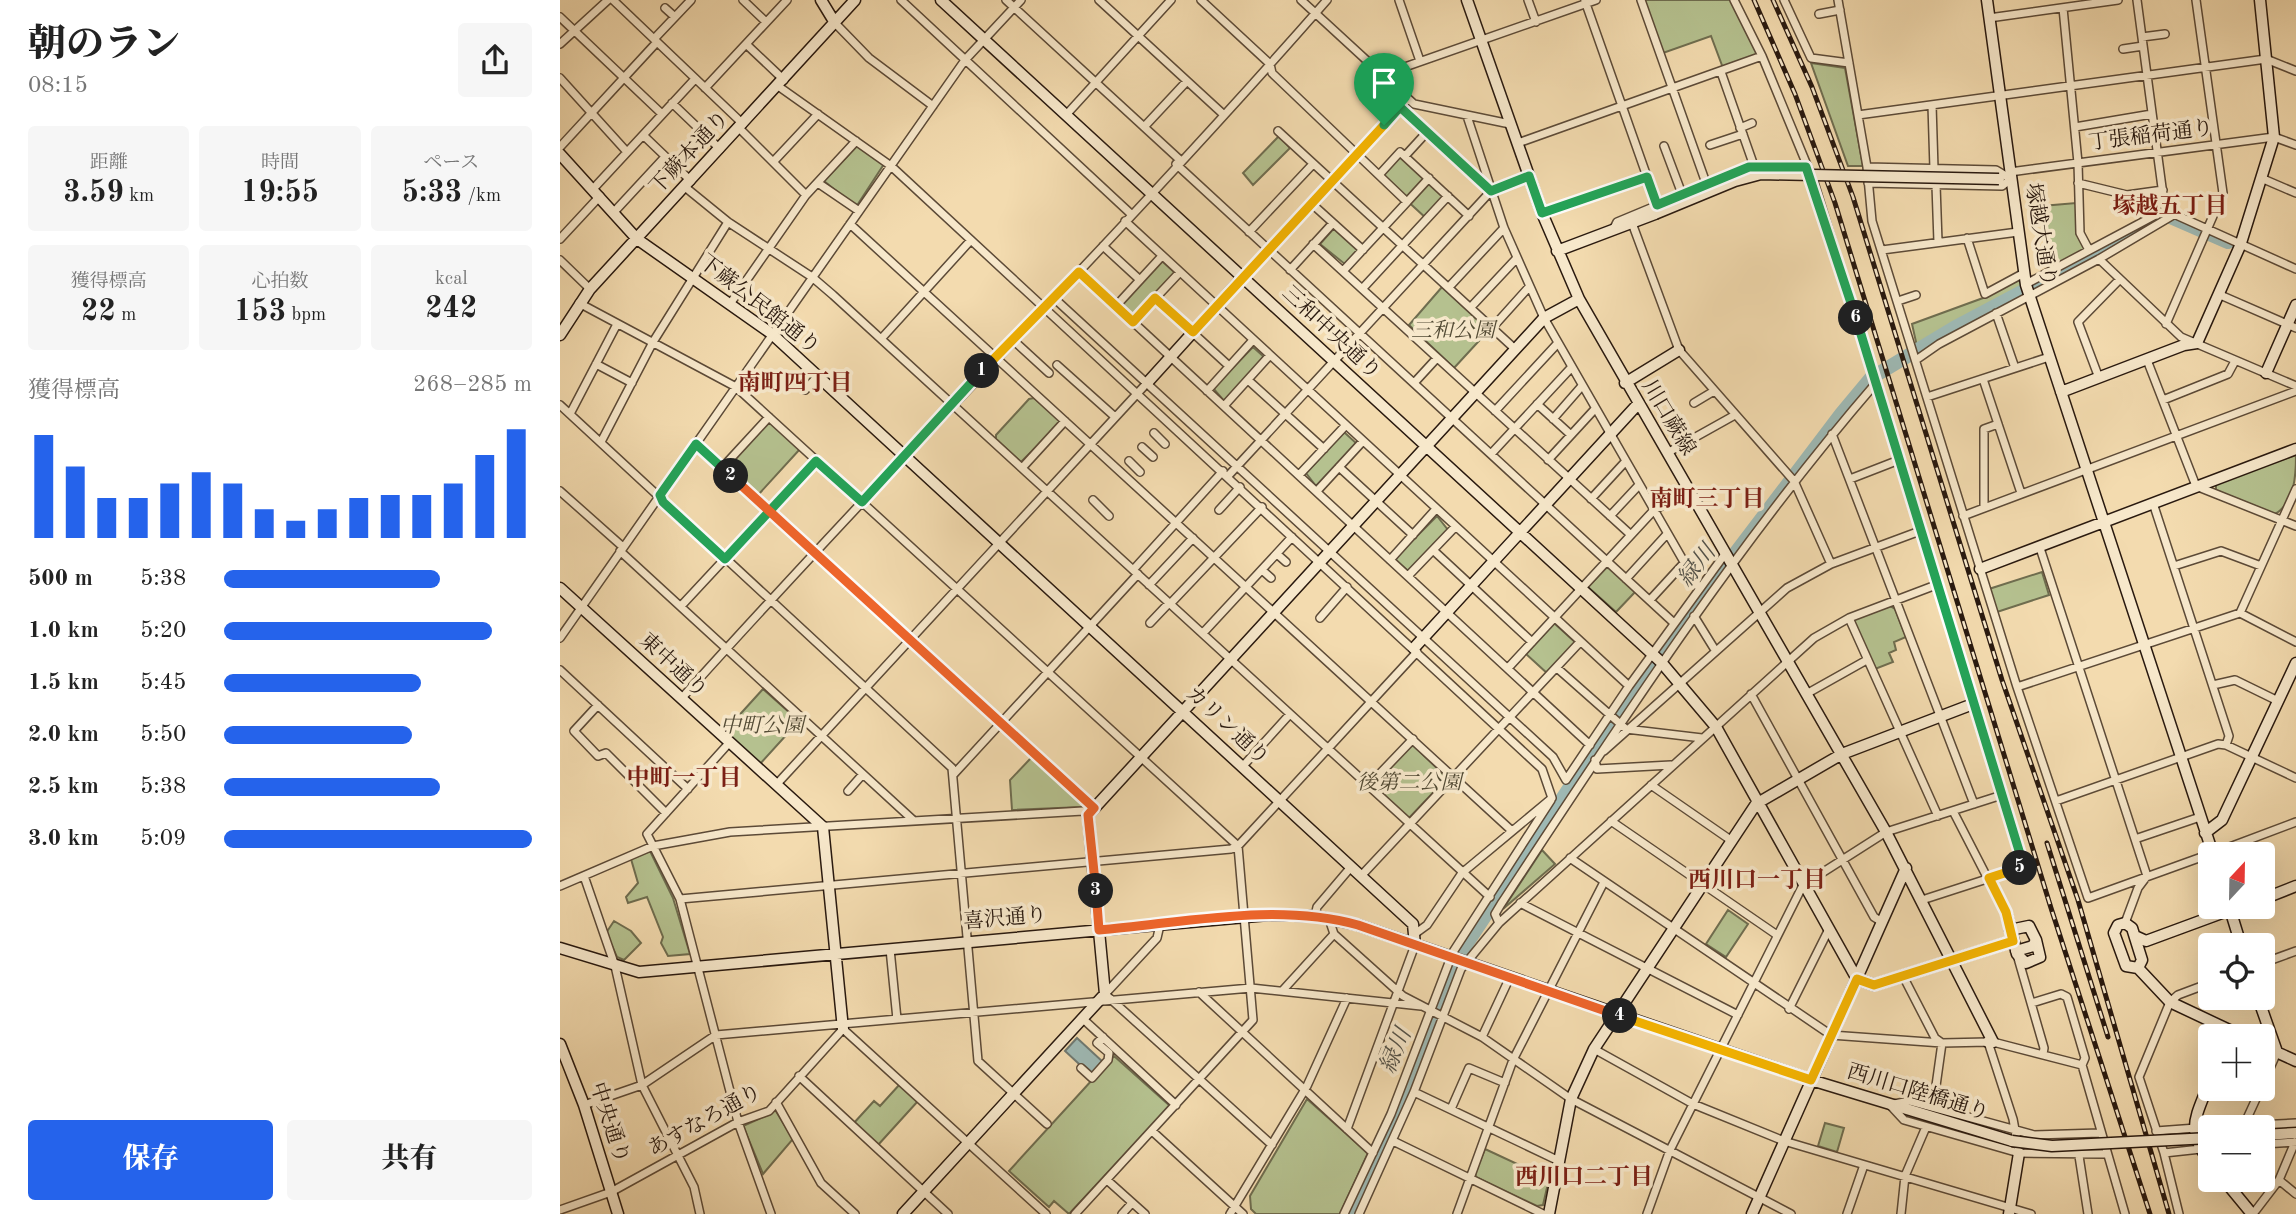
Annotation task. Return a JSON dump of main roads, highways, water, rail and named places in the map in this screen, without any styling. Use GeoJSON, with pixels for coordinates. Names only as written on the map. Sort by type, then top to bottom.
{"type":"FeatureCollection","features":[{"type":"Feature","properties":{"kind":"water"},"geometry":{"type":"Polygon","coordinates":[[[1077,1038],[1103,1062],[1091,1075],[1065,1051],[1077,1038]]]}},
{"type":"Feature","properties":{"kind":"waterway","name":"緑川"},"geometry":{"type":"LineString","coordinates":[[1352,1214],[1404,1098],[1462,951],[1649,667],[1871,378],[1954,328],[2166,215],[2228,242]]}},
{"type":"Feature","properties":{"kind":"railway"},"geometry":{"type":"LineString","coordinates":[[1754,0],[1795,94],[1835,203],[2051,908],[2150,1214]]}},
{"type":"Feature","properties":{"kind":"railway"},"geometry":{"type":"LineString","coordinates":[[1773,0],[1812,87],[1853,197],[2002,680],[2078,900],[2169,1214]]}},
{"type":"Feature","properties":{"kind":"railway"},"geometry":{"type":"LineString","coordinates":[[2047,843],[2108,1037]]}},
{"type":"Feature","properties":{"kind":"district","name":"塚越五丁目"},"geometry":{"type":"Point","coordinates":[2170,206]}},
{"type":"Feature","properties":{"kind":"district","name":"南町四丁目"},"geometry":{"type":"Point","coordinates":[795,383]}},
{"type":"Feature","properties":{"kind":"district","name":"南町三丁目"},"geometry":{"type":"Point","coordinates":[1707,499]}},
{"type":"Feature","properties":{"kind":"district","name":"中町一丁目"},"geometry":{"type":"Point","coordinates":[684,778]}},
{"type":"Feature","properties":{"kind":"district","name":"西川口一丁目"},"geometry":{"type":"Point","coordinates":[1757,880]}},
{"type":"Feature","properties":{"kind":"district","name":"西川口二丁目"},"geometry":{"type":"Point","coordinates":[1584,1177]}},
{"type":"Feature","properties":{"kind":"park label","name":"三和公園"},"geometry":{"type":"Point","coordinates":[1453,331]}},
{"type":"Feature","properties":{"kind":"park label","name":"中町公園"},"geometry":{"type":"Point","coordinates":[762,726]}},
{"type":"Feature","properties":{"kind":"park label","name":"後第二公園"},"geometry":{"type":"Point","coordinates":[1409,783]}}]}
